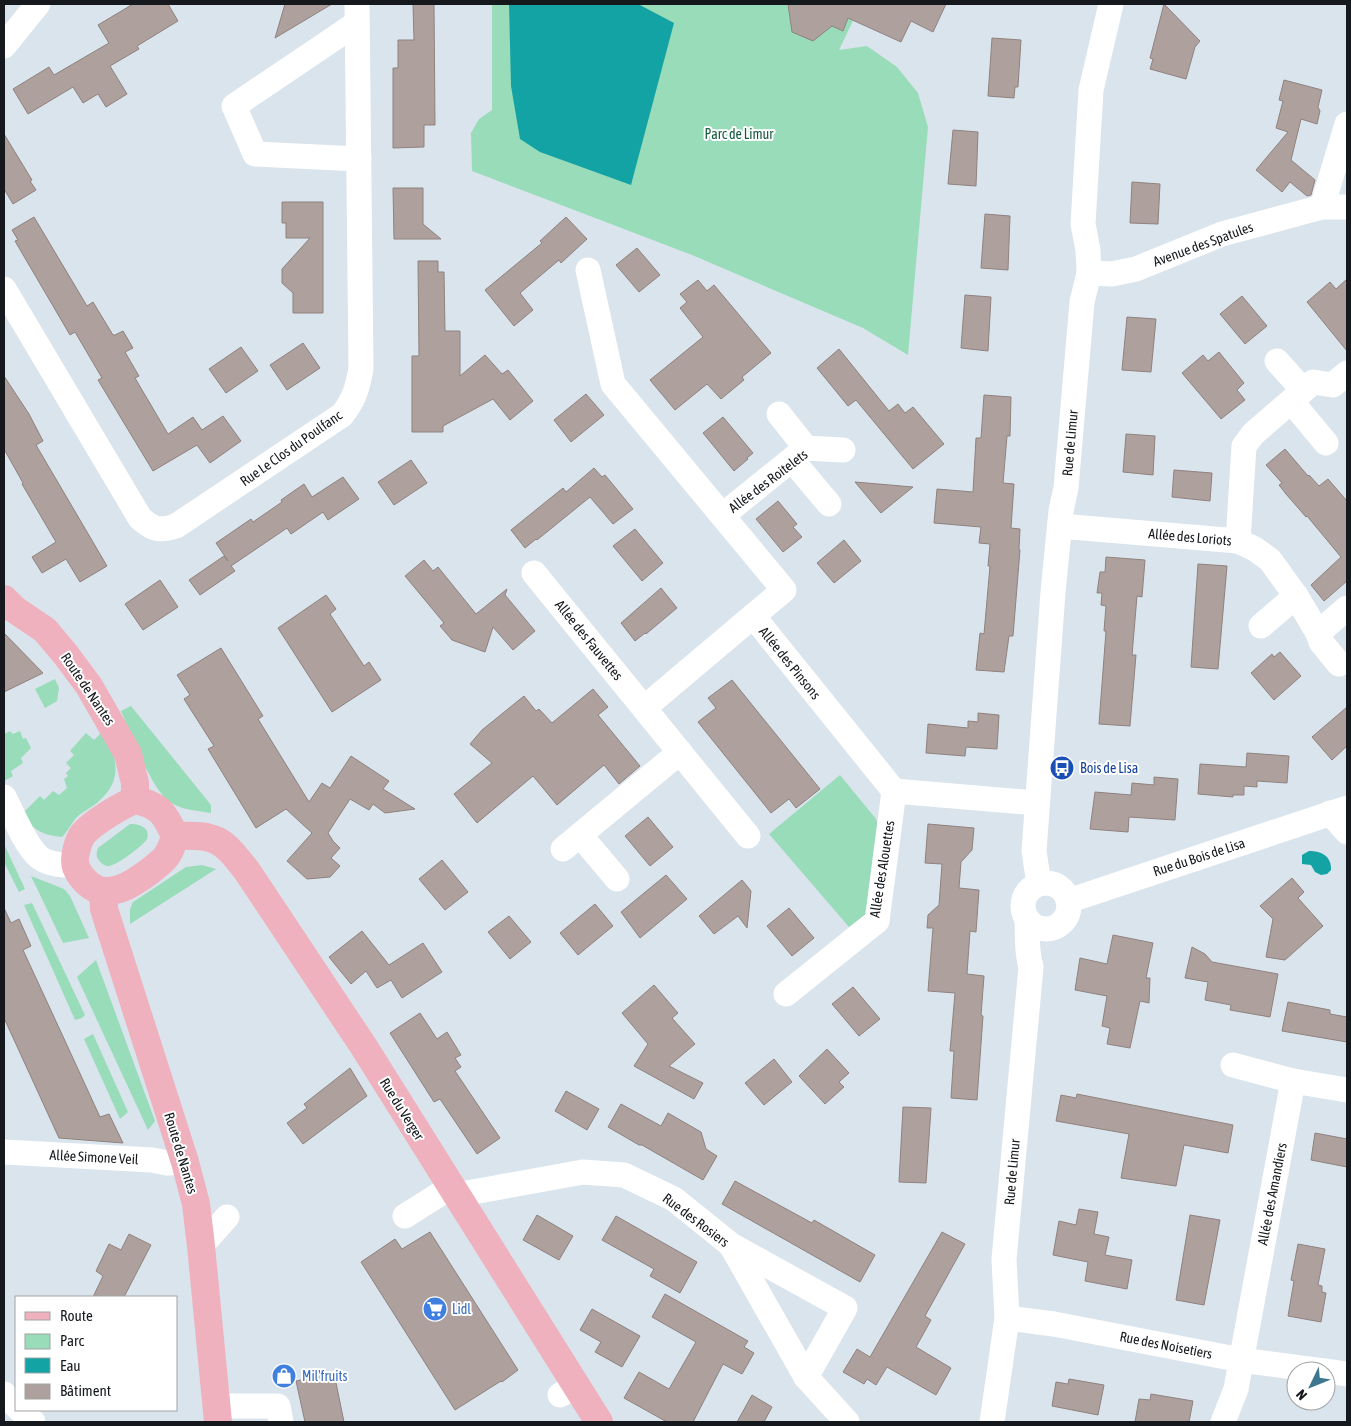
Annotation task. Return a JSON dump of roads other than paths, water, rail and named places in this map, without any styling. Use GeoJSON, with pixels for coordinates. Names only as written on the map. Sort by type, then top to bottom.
{"type":"FeatureCollection","features":[{"type":"Feature","properties":{"kind":"main road","name":"Route de Nantes"},"geometry":{"type":"LineString","coordinates":[[4,599],[14,609],[45,630],[89,686],[128,754],[135,783],[135,800]]}},
{"type":"Feature","properties":{"kind":"main road"},"geometry":{"type":"LineString","coordinates":[[135,800],[157,808],[166,816],[175,836],[170,853],[161,863],[133,883],[120,889],[103,891],[88,885],[76,866],[77,852],[84,833],[122,805],[135,800]]}},
{"type":"Feature","properties":{"kind":"main road","name":"Rue du Verger"},"geometry":{"type":"LineString","coordinates":[[175,836],[195,835],[219,841],[232,852],[247,871],[364,1047],[454,1191],[568,1390],[599,1422]]}},
{"type":"Feature","properties":{"kind":"main road","name":"Route de Nantes"},"geometry":{"type":"LineString","coordinates":[[103,891],[104,909],[185,1162],[196,1204],[217,1414]]}},
{"type":"Feature","properties":{"kind":"street"},"geometry":{"type":"LineString","coordinates":[[4,46],[38,4]]}},
{"type":"Feature","properties":{"kind":"street","name":"Rue de Limur"},"geometry":{"type":"LineString","coordinates":[[992,1422],[1007,1318],[1004,1259],[1031,967],[1027,952],[1028,938],[1039,925],[1022,907],[1024,899],[1032,887],[1039,884],[1034,850],[1036,803],[1082,302],[1089,273],[1088,250],[1083,224],[1091,90],[1111,4]]}},
{"type":"Feature","properties":{"kind":"street"},"geometry":{"type":"LineString","coordinates":[[357,14],[234,106],[256,154],[358,159]]}},
{"type":"Feature","properties":{"kind":"street","name":"Rue Le Clos du Poulfanc"},"geometry":{"type":"LineString","coordinates":[[4,289],[140,518],[150,527],[159,529],[176,526],[342,415],[356,393],[361,368],[357,14]]}},
{"type":"Feature","properties":{"kind":"street"},"geometry":{"type":"LineString","coordinates":[[1322,207],[1347,124]]}},
{"type":"Feature","properties":{"kind":"street","name":"Avenue des Spatules"},"geometry":{"type":"LineString","coordinates":[[1089,273],[1112,274],[1136,269],[1222,234],[1322,207],[1347,207]]}},
{"type":"Feature","properties":{"kind":"street","name":"Allée des Pinsons"},"geometry":{"type":"LineString","coordinates":[[588,270],[613,384],[784,590],[753,616],[894,792]]}},
{"type":"Feature","properties":{"kind":"street"},"geometry":{"type":"LineString","coordinates":[[1277,361],[1326,443]]}},
{"type":"Feature","properties":{"kind":"street"},"geometry":{"type":"LineString","coordinates":[[1238,541],[1244,446],[1253,434],[1313,382],[1333,385],[1347,373]]}},
{"type":"Feature","properties":{"kind":"street"},"geometry":{"type":"LineString","coordinates":[[779,414],[799,454],[829,504]]}},
{"type":"Feature","properties":{"kind":"street","name":"Allée des Roitelets"},"geometry":{"type":"LineString","coordinates":[[723,515],[799,454],[843,450]]}},
{"type":"Feature","properties":{"kind":"street","name":"Allée des Loriots"},"geometry":{"type":"LineString","coordinates":[[1060,526],[1238,541],[1255,549],[1270,560],[1296,596],[1318,633],[1321,642],[1339,664]]}},
{"type":"Feature","properties":{"kind":"street","name":"Allée des Fauvettes"},"geometry":{"type":"LineString","coordinates":[[534,573],[748,836]]}},
{"type":"Feature","properties":{"kind":"street"},"geometry":{"type":"LineString","coordinates":[[1261,626],[1296,596]]}},
{"type":"Feature","properties":{"kind":"street"},"geometry":{"type":"LineString","coordinates":[[1318,633],[1347,608]]}},
{"type":"Feature","properties":{"kind":"street"},"geometry":{"type":"LineString","coordinates":[[644,708],[753,616]]}},
{"type":"Feature","properties":{"kind":"street"},"geometry":{"type":"LineString","coordinates":[[616,879],[572,842],[680,752]]}},
{"type":"Feature","properties":{"kind":"street"},"geometry":{"type":"LineString","coordinates":[[894,792],[1036,803]]}},
{"type":"Feature","properties":{"kind":"street","name":"Allée des Alouettes"},"geometry":{"type":"LineString","coordinates":[[786,994],[877,921],[894,792]]}},
{"type":"Feature","properties":{"kind":"street"},"geometry":{"type":"LineString","coordinates":[[4,796],[28,844],[39,858],[55,864],[76,866]]}},
{"type":"Feature","properties":{"kind":"street","name":"Rue du Bois de Lisa"},"geometry":{"type":"LineString","coordinates":[[1068,901],[1339,811],[1347,832]]}},
{"type":"Feature","properties":{"kind":"street"},"geometry":{"type":"LineString","coordinates":[[1039,884],[1054,885],[1060,888],[1068,901],[1067,916],[1057,927],[1039,925]]}},
{"type":"Feature","properties":{"kind":"street"},"geometry":{"type":"LineString","coordinates":[[1233,1065],[1293,1082],[1347,1090]]}},
{"type":"Feature","properties":{"kind":"street","name":"Allée des Amandiers"},"geometry":{"type":"LineString","coordinates":[[1223,1422],[1236,1389],[1293,1082]]}},
{"type":"Feature","properties":{"kind":"street","name":"Allée Simone Veil"},"geometry":{"type":"LineString","coordinates":[[4,1152],[139,1159],[167,1163],[185,1162]]}},
{"type":"Feature","properties":{"kind":"street","name":"Rue des Rosiers"},"geometry":{"type":"LineString","coordinates":[[454,1191],[582,1172],[624,1175],[674,1199],[731,1245],[806,1377],[847,1422]]}},
{"type":"Feature","properties":{"kind":"street"},"geometry":{"type":"LineString","coordinates":[[405,1216],[454,1191]]}},
{"type":"Feature","properties":{"kind":"street"},"geometry":{"type":"LineString","coordinates":[[201,1246],[227,1217]]}},
{"type":"Feature","properties":{"kind":"street"},"geometry":{"type":"LineString","coordinates":[[731,1245],[845,1308],[806,1377]]}},
{"type":"Feature","properties":{"kind":"street","name":"Rue des Noisetiers"},"geometry":{"type":"LineString","coordinates":[[1007,1318],[1054,1324],[1241,1360],[1286,1366]]}},
{"type":"Feature","properties":{"kind":"street"},"geometry":{"type":"LineString","coordinates":[[4,1394],[15,1405]]}},
{"type":"Feature","properties":{"kind":"street"},"geometry":{"type":"LineString","coordinates":[[217,1414],[278,1406],[281,1422]]}},
{"type":"Feature","properties":{"kind":"street"},"geometry":{"type":"LineString","coordinates":[[21,1411],[33,1422]]}},
{"type":"Feature","properties":{"kind":"water"},"geometry":{"type":"Polygon","coordinates":[[[509,4],[638,4],[674,23],[631,185],[540,152],[520,139],[511,86],[509,4]]]}},
{"type":"Feature","properties":{"kind":"water"},"geometry":{"type":"Polygon","coordinates":[[[1309,851],[1321,853],[1328,858],[1331,870],[1327,874],[1321,875],[1315,872],[1311,865],[1302,864],[1302,855],[1309,851]]]}},
{"type":"Feature","properties":{"kind":"place","name":"Bois de Lisa"},"geometry":{"type":"Point","coordinates":[1062,768]}},
{"type":"Feature","properties":{"kind":"place","name":"Lidl"},"geometry":{"type":"Point","coordinates":[435,1309]}},
{"type":"Feature","properties":{"kind":"place","name":"Mil'fruits"},"geometry":{"type":"Point","coordinates":[284,1376]}},
{"type":"Feature","properties":{"kind":"park label","name":"Parc de Limur"},"geometry":{"type":"Point","coordinates":[739,134]}}]}
